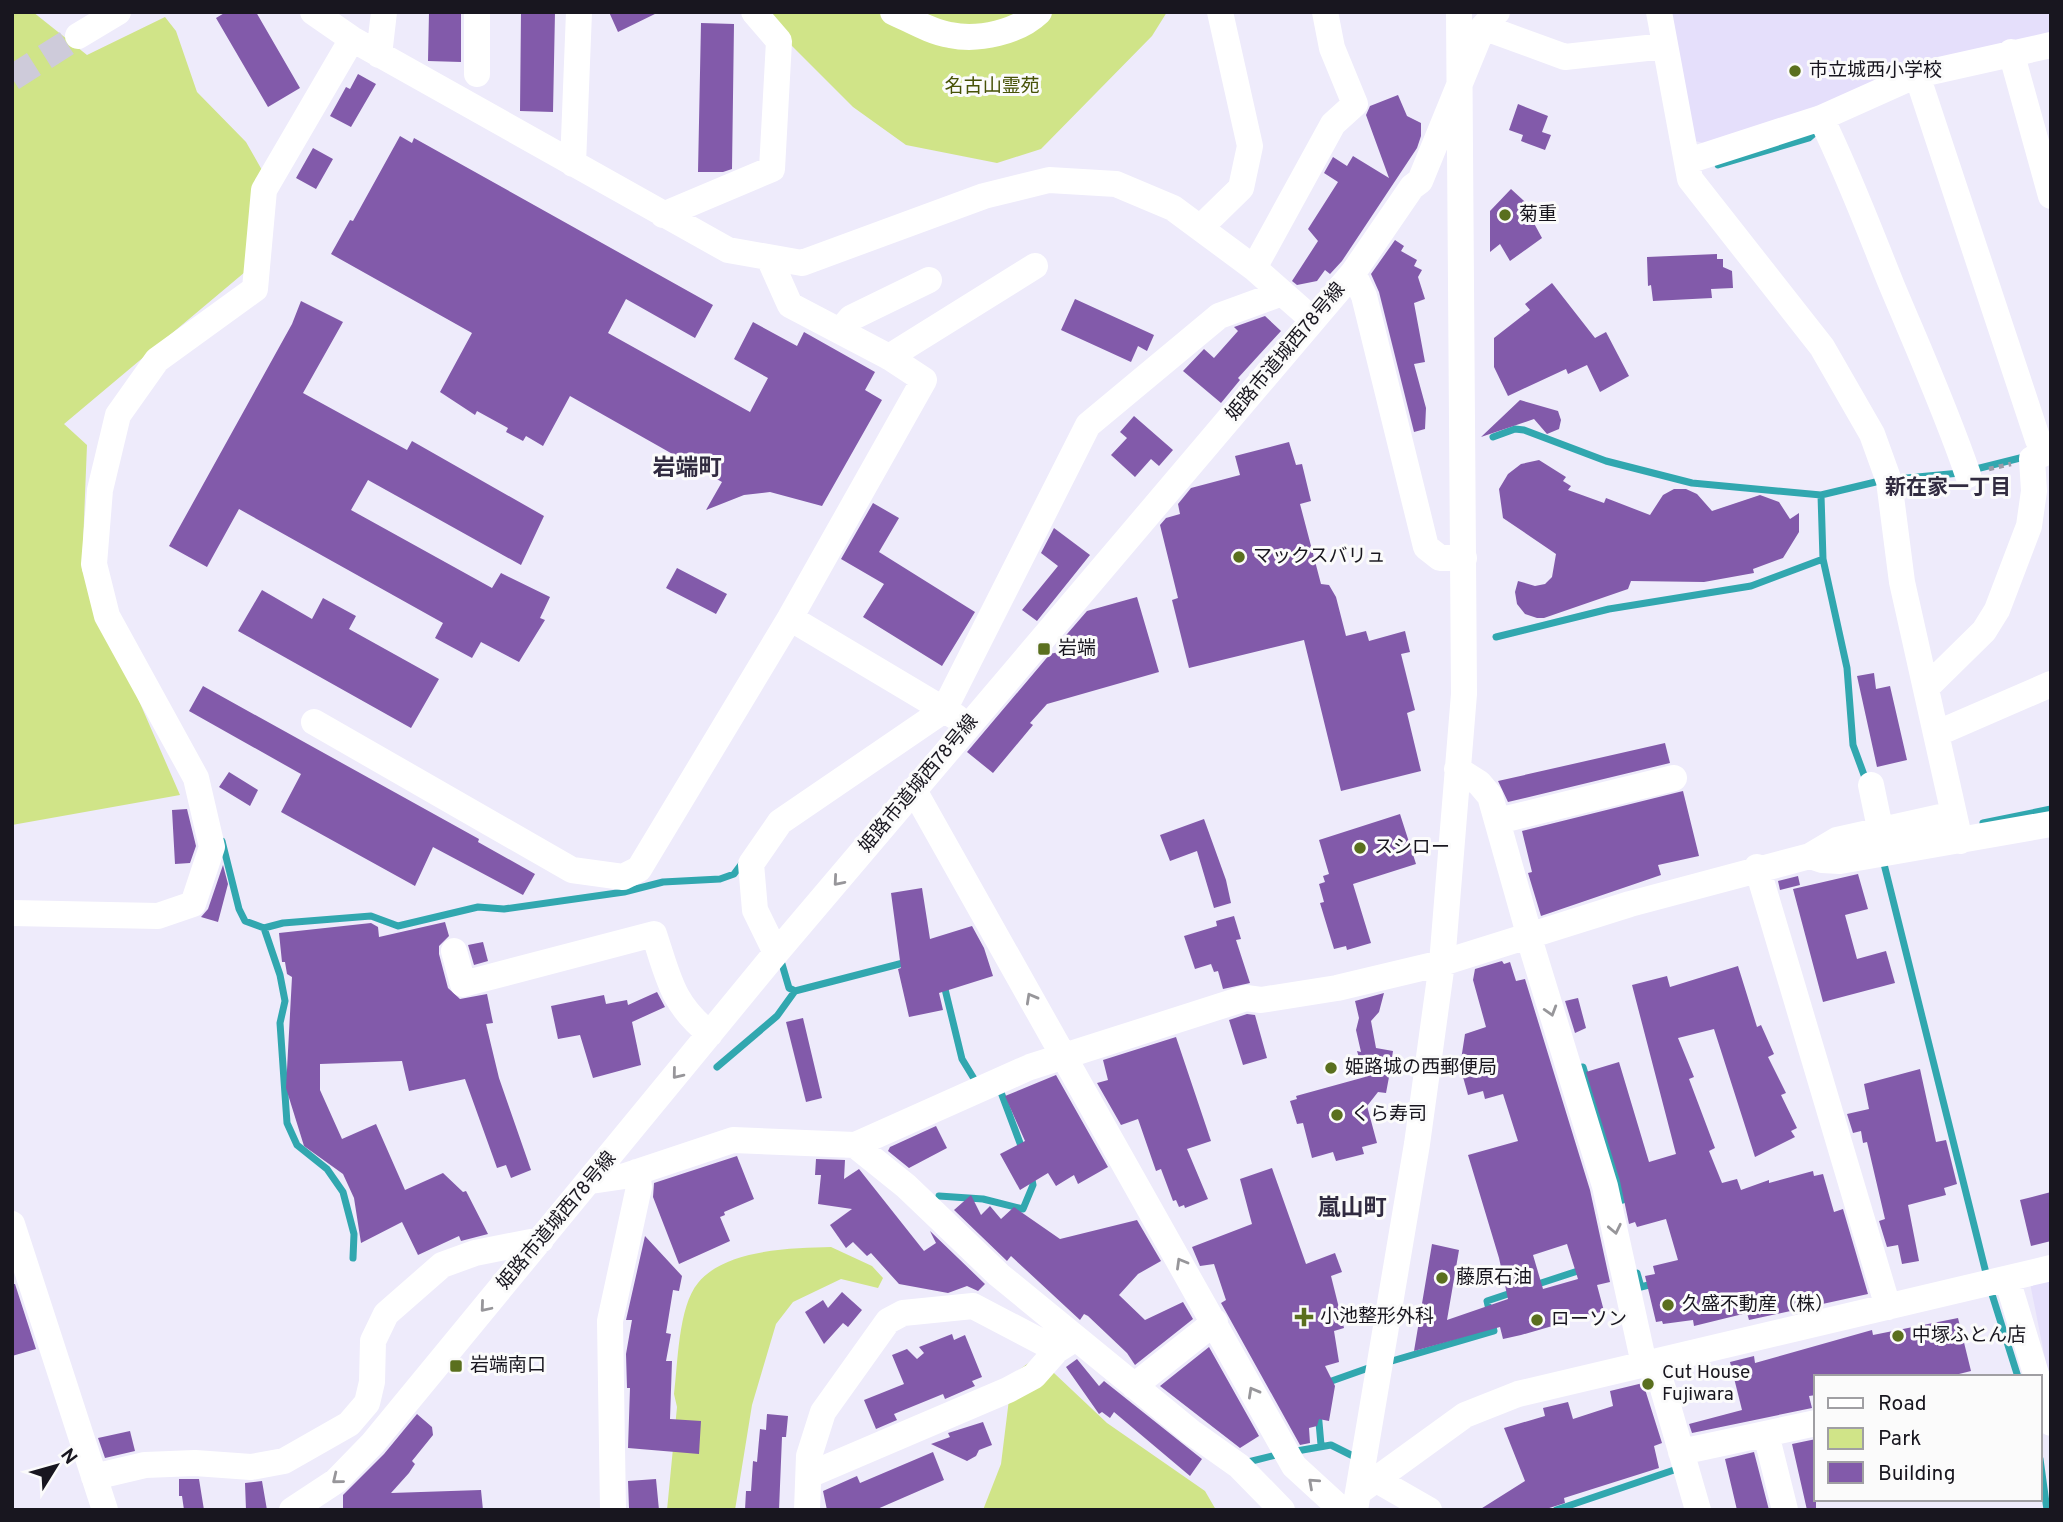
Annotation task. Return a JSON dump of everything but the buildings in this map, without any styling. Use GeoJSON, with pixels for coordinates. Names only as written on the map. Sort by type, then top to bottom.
{"type":"FeatureCollection","features":[{"type":"Feature","properties":{"kind":"street"},"geometry":{"type":"LineString","coordinates":[[79,24],[118,12]]}},
{"type":"Feature","properties":{"kind":"street"},"geometry":{"type":"LineString","coordinates":[[313,12],[379,55],[728,250],[802,262],[985,196],[1049,180],[1116,184],[1173,208],[1254,268],[1313,320]]}},
{"type":"Feature","properties":{"kind":"street"},"geometry":{"type":"LineString","coordinates":[[379,55],[384,12]]}},
{"type":"Feature","properties":{"kind":"street"},"geometry":{"type":"LineString","coordinates":[[477,12],[477,74]]}},
{"type":"Feature","properties":{"kind":"street"},"geometry":{"type":"LineString","coordinates":[[573,164],[579,12]]}},
{"type":"Feature","properties":{"kind":"street"},"geometry":{"type":"LineString","coordinates":[[663,215],[772,169],[779,41],[754,12]]}},
{"type":"Feature","properties":{"kind":"street"},"geometry":{"type":"LineString","coordinates":[[893,12],[950,36],[986,35],[1027,24],[1039,12]]}},
{"type":"Feature","properties":{"kind":"street"},"geometry":{"type":"LineString","coordinates":[[1200,228],[1241,188],[1250,146],[1220,12]]}},
{"type":"Feature","properties":{"kind":"street"},"geometry":{"type":"LineString","coordinates":[[1254,268],[1333,124],[1355,104],[1332,48],[1325,12]]}},
{"type":"Feature","properties":{"kind":"street","name":"姫路市道城西78号線"},"geometry":{"type":"LineString","coordinates":[[297,1507],[356,1463],[591,1181],[776,953],[1353,273],[1412,187],[1420,181],[1460,83],[1459,12]]}},
{"type":"Feature","properties":{"kind":"street"},"geometry":{"type":"LineString","coordinates":[[1659,12],[1690,179],[1822,347],[1872,434],[1889,480],[1902,582],[1938,733],[1957,828]]}},
{"type":"Feature","properties":{"kind":"street"},"geometry":{"type":"LineString","coordinates":[[1364,1493],[1442,963],[1464,694],[1460,83],[1490,20],[1565,57],[1665,46]]}},
{"type":"Feature","properties":{"kind":"street"},"geometry":{"type":"LineString","coordinates":[[12,913],[158,916],[193,904],[212,847],[196,778],[107,616],[94,564],[100,490],[118,415],[158,360],[255,289],[264,190],[352,39]]}},
{"type":"Feature","properties":{"kind":"street"},"geometry":{"type":"LineString","coordinates":[[1688,161],[1821,118],[1917,75],[2051,45]]}},
{"type":"Feature","properties":{"kind":"street"},"geometry":{"type":"LineString","coordinates":[[2011,52],[2051,196]]}},
{"type":"Feature","properties":{"kind":"street"},"geometry":{"type":"LineString","coordinates":[[1917,75],[2044,445],[2032,459],[2034,491],[2029,526],[1997,610],[1984,631],[1926,688]]}},
{"type":"Feature","properties":{"kind":"street"},"geometry":{"type":"LineString","coordinates":[[1821,118],[1850,176],[1874,243],[1949,417],[1968,474]]}},
{"type":"Feature","properties":{"kind":"street"},"geometry":{"type":"LineString","coordinates":[[314,723],[572,870],[623,877],[639,869],[790,618],[924,380],[889,357],[790,305],[769,258]]}},
{"type":"Feature","properties":{"kind":"street"},"geometry":{"type":"LineString","coordinates":[[889,357],[1035,266]]}},
{"type":"Feature","properties":{"kind":"street"},"geometry":{"type":"LineString","coordinates":[[1353,273],[1364,296],[1426,547],[1440,558],[1464,558]]}},
{"type":"Feature","properties":{"kind":"street"},"geometry":{"type":"LineString","coordinates":[[840,331],[851,318],[929,281]]}},
{"type":"Feature","properties":{"kind":"street"},"geometry":{"type":"LineString","coordinates":[[776,953],[755,910],[751,864],[780,822],[944,710],[1088,425],[1219,316],[1282,293]]}},
{"type":"Feature","properties":{"kind":"street"},"geometry":{"type":"LineString","coordinates":[[790,618],[969,724]]}},
{"type":"Feature","properties":{"kind":"street"},"geometry":{"type":"LineString","coordinates":[[1938,733],[2051,684]]}},
{"type":"Feature","properties":{"kind":"street"},"geometry":{"type":"LineString","coordinates":[[1457,769],[1479,783],[1490,796],[1529,939],[1605,1186],[1644,1364],[1659,1375],[1698,1510]]}},
{"type":"Feature","properties":{"kind":"street"},"geometry":{"type":"LineString","coordinates":[[1498,821],[1674,778]]}},
{"type":"Feature","properties":{"kind":"street"},"geometry":{"type":"LineString","coordinates":[[1871,785],[1875,840]]}},
{"type":"Feature","properties":{"kind":"street"},"geometry":{"type":"LineString","coordinates":[[915,792],[1294,1466],[1342,1510]]}},
{"type":"Feature","properties":{"kind":"street"},"geometry":{"type":"LineString","coordinates":[[591,1181],[637,1172],[733,1140],[855,1145],[1004,1078],[1246,998],[1261,1000],[1337,988],[1442,963],[1529,939],[1757,867],[1810,856],[1840,861],[1875,840],[1957,828],[2051,824]]}},
{"type":"Feature","properties":{"kind":"street"},"geometry":{"type":"LineString","coordinates":[[1757,867],[1888,1307]]}},
{"type":"Feature","properties":{"kind":"street"},"geometry":{"type":"LineString","coordinates":[[454,951],[463,984],[654,934],[671,985],[686,1015],[710,1034]]}},
{"type":"Feature","properties":{"kind":"street"},"geometry":{"type":"LineString","coordinates":[[855,1145],[906,1186],[1067,1344]]}},
{"type":"Feature","properties":{"kind":"street"},"geometry":{"type":"LineString","coordinates":[[613,1510],[610,1321],[639,1187],[637,1172]]}},
{"type":"Feature","properties":{"kind":"street"},"geometry":{"type":"LineString","coordinates":[[12,1224],[105,1510]]}},
{"type":"Feature","properties":{"kind":"street"},"geometry":{"type":"LineString","coordinates":[[94,1477],[145,1465],[195,1463],[251,1467],[284,1461],[349,1424],[366,1403],[372,1382],[373,1341],[386,1314],[442,1265],[475,1253],[541,1240]]}},
{"type":"Feature","properties":{"kind":"street"},"geometry":{"type":"LineString","coordinates":[[1364,1493],[1465,1415],[1518,1395],[2051,1268]]}},
{"type":"Feature","properties":{"kind":"street"},"geometry":{"type":"LineString","coordinates":[[1995,1281],[2036,1375]]}},
{"type":"Feature","properties":{"kind":"street"},"geometry":{"type":"LineString","coordinates":[[807,1510],[810,1456],[823,1412],[888,1321],[903,1313],[973,1306],[1067,1344],[1134,1386],[1191,1432],[1238,1465],[1282,1510]]}},
{"type":"Feature","properties":{"kind":"street"},"geometry":{"type":"LineString","coordinates":[[1134,1386],[1215,1322]]}},
{"type":"Feature","properties":{"kind":"street"},"geometry":{"type":"LineString","coordinates":[[809,1475],[1008,1390],[1034,1376],[1067,1344]]}},
{"type":"Feature","properties":{"kind":"street"},"geometry":{"type":"LineString","coordinates":[[2042,1395],[2051,1423]]}},
{"type":"Feature","properties":{"kind":"street"},"geometry":{"type":"LineString","coordinates":[[1681,1452],[1814,1423]]}},
{"type":"Feature","properties":{"kind":"street"},"geometry":{"type":"LineString","coordinates":[[1766,1434],[1785,1510]]}},
{"type":"Feature","properties":{"kind":"street"},"geometry":{"type":"LineString","coordinates":[[1364,1493],[1429,1510]]}},
{"type":"Feature","properties":{"kind":"shaded area","name":"市立城西小学校"},"geometry":{"type":"Polygon","coordinates":[[[1666,12],[2051,12],[2051,36],[1804,116],[1707,144],[1691,140],[1666,12]]]}},
{"type":"Feature","properties":{"kind":"shaded area"},"geometry":{"type":"Polygon","coordinates":[[[2051,1278],[2051,1389],[2030,1283],[2051,1278]]]}},
{"type":"Feature","properties":{"kind":"green space"},"geometry":{"type":"Polygon","coordinates":[[[12,12],[33,12],[87,55],[165,17],[176,31],[197,92],[246,142],[267,179],[257,262],[64,424],[87,445],[82,570],[180,795],[12,825],[12,12]]]}},
{"type":"Feature","properties":{"kind":"green space","name":"名古山霊苑"},"geometry":{"type":"Polygon","coordinates":[[[766,12],[1167,12],[1152,36],[1041,149],[997,163],[906,145],[853,107],[790,44],[766,12]]]}},
{"type":"Feature","properties":{"kind":"green space"},"geometry":{"type":"Polygon","coordinates":[[[831,1247],[872,1266],[883,1278],[878,1288],[841,1279],[793,1302],[776,1324],[752,1405],[735,1510],[667,1510],[677,1407],[674,1394],[678,1352],[691,1293],[710,1272],[742,1257],[779,1250],[831,1247]]]}},
{"type":"Feature","properties":{"kind":"green space"},"geometry":{"type":"Polygon","coordinates":[[[1037,1357],[1107,1423],[1205,1491],[1216,1510],[983,1510],[1001,1464],[1012,1375],[1037,1357]]]}},
{"type":"Feature","properties":{"kind":"waterway"},"geometry":{"type":"LineString","coordinates":[[1718,165],[1809,138],[1818,130]]}},
{"type":"Feature","properties":{"kind":"waterway"},"geometry":{"type":"LineString","coordinates":[[1493,437],[1515,429],[1524,430],[1606,461],[1692,483],[1821,495],[1884,480]]}},
{"type":"Feature","properties":{"kind":"waterway"},"geometry":{"type":"LineString","coordinates":[[1972,470],[2028,456]]}},
{"type":"Feature","properties":{"kind":"waterway"},"geometry":{"type":"LineString","coordinates":[[1896,479],[1960,473]]}},
{"type":"Feature","properties":{"kind":"waterway"},"geometry":{"type":"LineString","coordinates":[[1821,495],[1823,559],[1847,668],[1853,745],[1867,783]]}},
{"type":"Feature","properties":{"kind":"waterway"},"geometry":{"type":"LineString","coordinates":[[1496,637],[1609,609],[1751,586],[1823,559]]}},
{"type":"Feature","properties":{"kind":"waterway"},"geometry":{"type":"LineString","coordinates":[[1983,823],[2051,809]]}},
{"type":"Feature","properties":{"kind":"waterway"},"geometry":{"type":"LineString","coordinates":[[222,841],[239,909],[245,921],[264,928],[283,923],[371,916],[398,926],[478,907],[504,909],[624,892],[663,882],[720,879],[734,874],[743,862]]}},
{"type":"Feature","properties":{"kind":"waterway"},"geometry":{"type":"LineString","coordinates":[[1883,860],[1987,1277]]}},
{"type":"Feature","properties":{"kind":"waterway"},"geometry":{"type":"LineString","coordinates":[[264,928],[280,975],[285,1001],[280,1023],[287,1123],[297,1145],[327,1169],[343,1192],[354,1234],[353,1258]]}},
{"type":"Feature","properties":{"kind":"waterway"},"geometry":{"type":"LineString","coordinates":[[782,964],[789,988],[795,991],[907,962]]}},
{"type":"Feature","properties":{"kind":"waterway"},"geometry":{"type":"LineString","coordinates":[[944,985],[962,1059],[976,1082],[980,1081]]}},
{"type":"Feature","properties":{"kind":"waterway"},"geometry":{"type":"LineString","coordinates":[[717,1067],[777,1016],[795,991]]}},
{"type":"Feature","properties":{"kind":"waterway"},"geometry":{"type":"LineString","coordinates":[[1575,1064],[1577,1068],[1583,1067],[1623,1200],[1617,1201],[1618,1204]]}},
{"type":"Feature","properties":{"kind":"waterway"},"geometry":{"type":"LineString","coordinates":[[999,1087],[1023,1151]]}},
{"type":"Feature","properties":{"kind":"waterway"},"geometry":{"type":"LineString","coordinates":[[939,1196],[983,1199],[1023,1209],[1033,1185],[1031,1175]]}},
{"type":"Feature","properties":{"kind":"waterway"},"geometry":{"type":"LineString","coordinates":[[1535,1285],[1584,1269]]}},
{"type":"Feature","properties":{"kind":"waterway"},"geometry":{"type":"LineString","coordinates":[[1637,1273],[1641,1287],[1656,1283]]}},
{"type":"Feature","properties":{"kind":"waterway"},"geometry":{"type":"LineString","coordinates":[[1990,1288],[2017,1375]]}},
{"type":"Feature","properties":{"kind":"waterway"},"geometry":{"type":"LineString","coordinates":[[1385,1363],[1494,1331],[1487,1301],[1514,1292]]}},
{"type":"Feature","properties":{"kind":"waterway"},"geometry":{"type":"LineString","coordinates":[[1326,1383],[1374,1366]]}},
{"type":"Feature","properties":{"kind":"waterway"},"geometry":{"type":"LineString","coordinates":[[1318,1411],[1321,1445]]}},
{"type":"Feature","properties":{"kind":"waterway"},"geometry":{"type":"LineString","coordinates":[[1291,1452],[1331,1445],[1359,1459]]}},
{"type":"Feature","properties":{"kind":"waterway"},"geometry":{"type":"LineString","coordinates":[[1244,1463],[1280,1454]]}},
{"type":"Feature","properties":{"kind":"waterway"},"geometry":{"type":"LineString","coordinates":[[1556,1510],[1677,1469]]}},
{"type":"Feature","properties":{"kind":"waterway"},"geometry":{"type":"LineString","coordinates":[[2042,1474],[2047,1510]]}},
{"type":"Feature","properties":{"kind":"tunnel"},"geometry":{"type":"LineString","coordinates":[[12,78],[78,36]]}},
{"type":"Feature","properties":{"kind":"place","name":"市立城西小学校"},"geometry":{"type":"Point","coordinates":[1795,71]}},
{"type":"Feature","properties":{"kind":"place","name":"菊重"},"geometry":{"type":"Point","coordinates":[1505,215]}},
{"type":"Feature","properties":{"kind":"place","name":"マックスバリュ"},"geometry":{"type":"Point","coordinates":[1239,557]}},
{"type":"Feature","properties":{"kind":"place","name":"岩端"},"geometry":{"type":"Point","coordinates":[1044,649]}},
{"type":"Feature","properties":{"kind":"place","name":"スシロー"},"geometry":{"type":"Point","coordinates":[1360,848]}},
{"type":"Feature","properties":{"kind":"place","name":"姫路城の西郵便局"},"geometry":{"type":"Point","coordinates":[1331,1068]}},
{"type":"Feature","properties":{"kind":"place","name":"くら寿司"},"geometry":{"type":"Point","coordinates":[1337,1115]}},
{"type":"Feature","properties":{"kind":"place","name":"藤原石油"},"geometry":{"type":"Point","coordinates":[1442,1278]}},
{"type":"Feature","properties":{"kind":"place","name":"久盛不動産（株）"},"geometry":{"type":"Point","coordinates":[1668,1305]}},
{"type":"Feature","properties":{"kind":"place","name":"小池整形外科"},"geometry":{"type":"Point","coordinates":[1304,1317]}},
{"type":"Feature","properties":{"kind":"place","name":"ローソン"},"geometry":{"type":"Point","coordinates":[1537,1320]}},
{"type":"Feature","properties":{"kind":"place","name":"中塚ふとん店"},"geometry":{"type":"Point","coordinates":[1898,1336]}},
{"type":"Feature","properties":{"kind":"place","name":"岩端南口"},"geometry":{"type":"Point","coordinates":[456,1366]}},
{"type":"Feature","properties":{"kind":"place","name":"Cut House Fujiwara"},"geometry":{"type":"Point","coordinates":[1648,1384]}},
{"type":"Feature","properties":{"kind":"district","name":"岩端町"},"geometry":{"type":"Point","coordinates":[687,469]}},
{"type":"Feature","properties":{"kind":"district","name":"新在家一丁目"},"geometry":{"type":"Point","coordinates":[1948,488]}},
{"type":"Feature","properties":{"kind":"district","name":"嵐山町"},"geometry":{"type":"Point","coordinates":[1352,1209]}}]}
